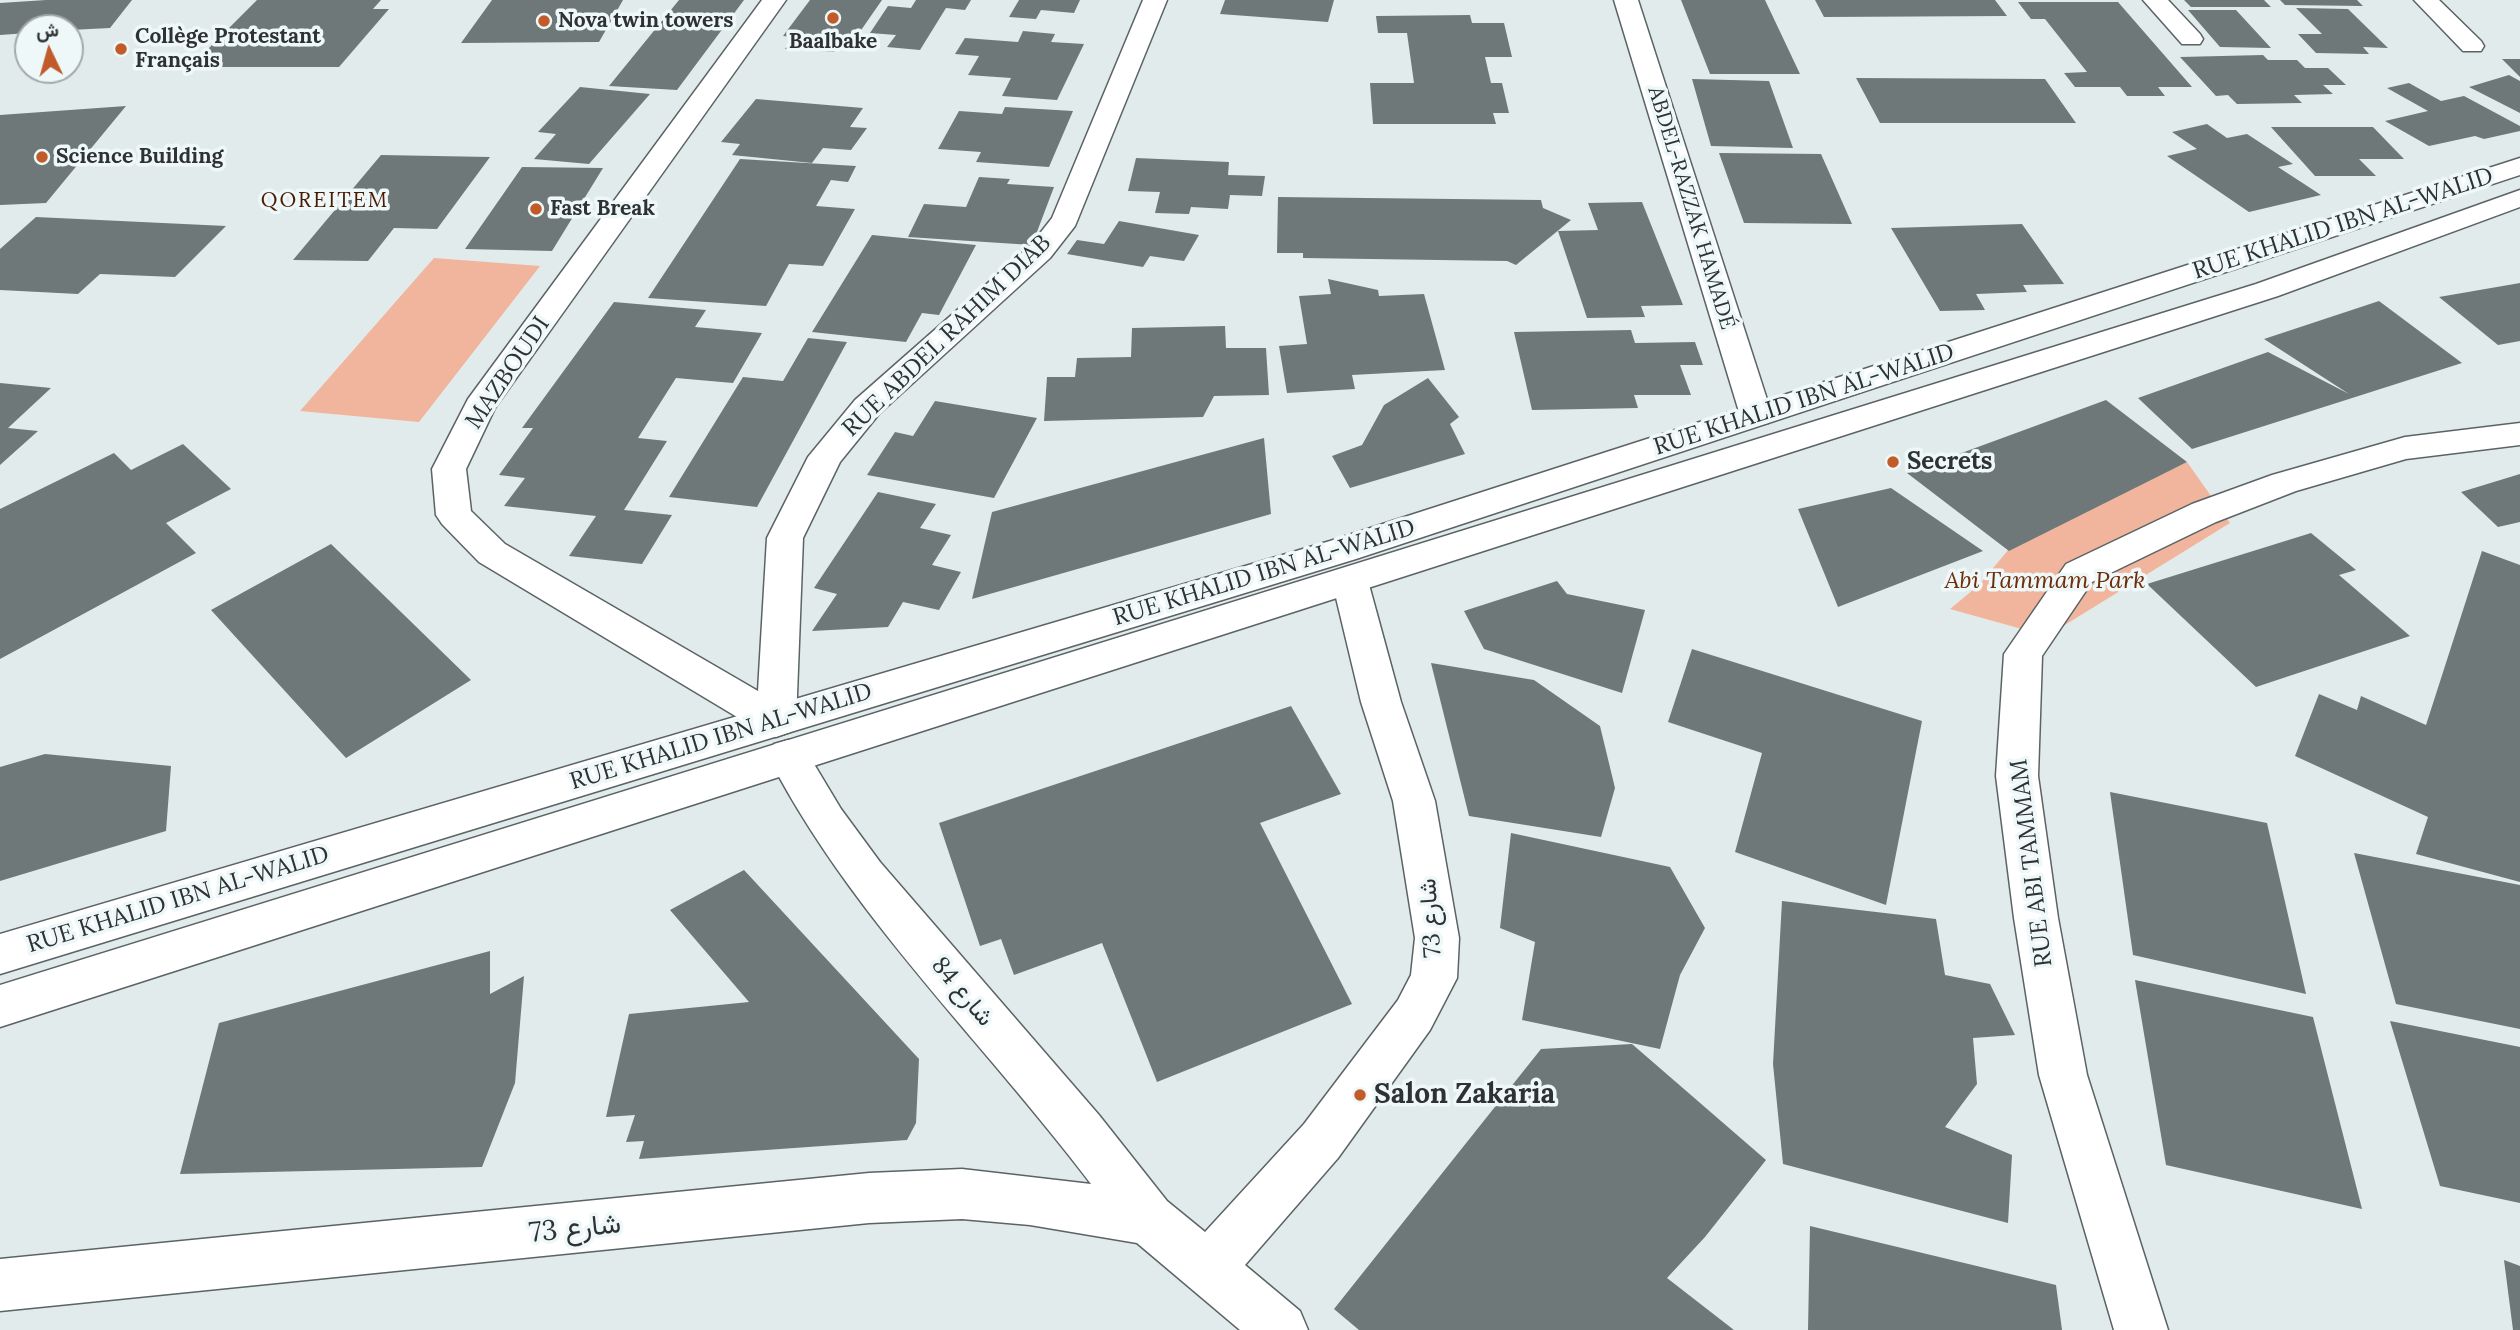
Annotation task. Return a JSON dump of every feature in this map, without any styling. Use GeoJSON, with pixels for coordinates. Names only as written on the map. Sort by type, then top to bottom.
{"type":"FeatureCollection","features":[{"type":"Feature","properties":{"kind":"street","name":"MAZBOUDI"},"geometry":{"type":"LineString","coordinates":[[774,0],[480,406],[449,469],[454,515],[492,553],[782,738]]}},
{"type":"Feature","properties":{"kind":"street","name":"RUE ABDEL RAHIM DIAB"},"geometry":{"type":"LineString","coordinates":[[782,738],[785,538],[825,457],[867,407],[1040,252],[1065,220],[1155,0]]}},
{"type":"Feature","properties":{"kind":"street","name":"ABDEL-RAZZAK HAMADÉ"},"geometry":{"type":"LineString","coordinates":[[1626,0],[1756,415]]}},
{"type":"Feature","properties":{"kind":"street"},"geometry":{"type":"LineString","coordinates":[[2155,0],[2191,39]]}},
{"type":"Feature","properties":{"kind":"street"},"geometry":{"type":"LineString","coordinates":[[2426,0],[2472,46]]}},
{"type":"Feature","properties":{"kind":"street","name":"RUE KHALID IBN AL-WALID"},"geometry":{"type":"LineString","coordinates":[[0,1006],[782,738],[1343,550],[2520,166]]}},
{"type":"Feature","properties":{"kind":"street","name":"RUE KHALID IBN AL-WALID"},"geometry":{"type":"LineString","coordinates":[[0,954],[1350,581],[2267,290],[2520,198]]}},
{"type":"Feature","properties":{"kind":"street","name":"RUE ABI TAMMAM"},"geometry":{"type":"LineString","coordinates":[[2141,1330],[2063,1075],[2040,944],[2017,776],[2023,654],[2079,573],[2204,513],[2284,483],[2405,448],[2520,434]]}},
{"type":"Feature","properties":{"kind":"street","name":"شارع 73"},"geometry":{"type":"LineString","coordinates":[[1206,1270],[1321,1141],[1414,1015],[1434,978],[1437,938],[1414,801],[1381,702],[1350,581]]}},
{"type":"Feature","properties":{"kind":"street","name":"شارع 84"},"geometry":{"type":"LineString","coordinates":[[782,738],[825,821],[865,875],[1082,1132],[1149,1219],[1206,1270],[1281,1330]]}},
{"type":"Feature","properties":{"kind":"street","name":"شارع 73"},"geometry":{"type":"LineString","coordinates":[[0,1285],[869,1198],[962,1194],[1030,1200],[1149,1219]]}},
{"type":"Feature","properties":{"kind":"green space"},"geometry":{"type":"Polygon","coordinates":[[[434,258],[540,266],[419,422],[300,411],[434,258]]]}},
{"type":"Feature","properties":{"kind":"green space","name":"Abi Tammam Park"},"geometry":{"type":"Polygon","coordinates":[[[2187,462],[2230,523],[2047,636],[1950,609],[1979,585],[2014,543],[2187,462]]]}},
{"type":"Feature","properties":{"kind":"building"},"geometry":{"type":"Polygon","coordinates":[[[132,0],[110,28],[84,29],[84,14],[14,14],[14,34],[0,35],[0,3],[132,0]]]}},
{"type":"Feature","properties":{"kind":"building"},"geometry":{"type":"Polygon","coordinates":[[[257,0],[381,0],[373,9],[389,9],[339,67],[190,67],[257,0]]]}},
{"type":"Feature","properties":{"kind":"building","name":"Nova twin towers"},"geometry":{"type":"Polygon","coordinates":[[[492,0],[623,0],[599,42],[461,43],[492,0]]]}},
{"type":"Feature","properties":{"kind":"building"},"geometry":{"type":"Polygon","coordinates":[[[679,0],[744,0],[677,90],[609,86],[679,0]]]}},
{"type":"Feature","properties":{"kind":"building","name":"Baalbake"},"geometry":{"type":"Polygon","coordinates":[[[810,0],[882,0],[857,36],[846,35],[834,52],[785,49],[794,37],[783,36],[810,0]]]}},
{"type":"Feature","properties":{"kind":"building"},"geometry":{"type":"Polygon","coordinates":[[[916,0],[971,0],[965,10],[946,8],[920,50],[887,47],[896,35],[870,33],[888,6],[911,8],[916,0]]]}},
{"type":"Feature","properties":{"kind":"building"},"geometry":{"type":"Polygon","coordinates":[[[1019,0],[1080,0],[1074,13],[1041,10],[1036,19],[1009,17],[1019,0]]]}},
{"type":"Feature","properties":{"kind":"building"},"geometry":{"type":"Polygon","coordinates":[[[1225,0],[1334,0],[1328,22],[1220,14],[1225,0]]]}},
{"type":"Feature","properties":{"kind":"building"},"geometry":{"type":"Polygon","coordinates":[[[1681,0],[1765,0],[1800,74],[1710,74],[1681,0]]]}},
{"type":"Feature","properties":{"kind":"building"},"geometry":{"type":"Polygon","coordinates":[[[1815,0],[1995,0],[2007,16],[1824,17],[1815,0]]]}},
{"type":"Feature","properties":{"kind":"building"},"geometry":{"type":"Polygon","coordinates":[[[2184,0],[2264,0],[2271,7],[2191,7],[2184,0]]]}},
{"type":"Feature","properties":{"kind":"building"},"geometry":{"type":"Polygon","coordinates":[[[2280,0],[2357,0],[2363,6],[2285,5],[2280,0]]]}},
{"type":"Feature","properties":{"kind":"building"},"geometry":{"type":"Polygon","coordinates":[[[2018,2],[2118,2],[2192,87],[2158,87],[2165,96],[2127,96],[2120,87],[2075,87],[2064,73],[2087,72],[2045,19],[2031,19],[2018,2]]]}},
{"type":"Feature","properties":{"kind":"building"},"geometry":{"type":"Polygon","coordinates":[[[2296,8],[2348,9],[2388,48],[2363,47],[2369,54],[2316,53],[2298,34],[2322,34],[2296,8]]]}},
{"type":"Feature","properties":{"kind":"building"},"geometry":{"type":"Polygon","coordinates":[[[2188,10],[2236,10],[2271,48],[2220,47],[2188,10]]]}},
{"type":"Feature","properties":{"kind":"building"},"geometry":{"type":"Polygon","coordinates":[[[1470,15],[1472,23],[1504,23],[1512,57],[1485,57],[1491,83],[1502,83],[1509,113],[1493,113],[1496,124],[1373,124],[1370,83],[1414,83],[1407,33],[1378,33],[1376,16],[1470,15]]]}},
{"type":"Feature","properties":{"kind":"building"},"geometry":{"type":"Polygon","coordinates":[[[1023,31],[1055,34],[1051,42],[1084,44],[1057,100],[1002,96],[1011,78],[968,75],[979,56],[955,54],[965,38],[1018,42],[1023,31]]]}},
{"type":"Feature","properties":{"kind":"building"},"geometry":{"type":"Polygon","coordinates":[[[2263,55],[2268,60],[2297,60],[2305,68],[2328,68],[2346,85],[2323,85],[2333,94],[2294,95],[2302,103],[2237,104],[2228,95],[2216,96],[2180,57],[2263,55]]]}},
{"type":"Feature","properties":{"kind":"building"},"geometry":{"type":"Polygon","coordinates":[[[2502,59],[2520,59],[2520,77],[2502,59]]]}},
{"type":"Feature","properties":{"kind":"building"},"geometry":{"type":"Polygon","coordinates":[[[2509,75],[2520,81],[2520,113],[2469,87],[2509,75]]]}},
{"type":"Feature","properties":{"kind":"building"},"geometry":{"type":"Polygon","coordinates":[[[1856,78],[2045,79],[2076,123],[1880,123],[1856,78]]]}},
{"type":"Feature","properties":{"kind":"building"},"geometry":{"type":"Polygon","coordinates":[[[1692,79],[1769,81],[1793,148],[1711,146],[1692,79]]]}},
{"type":"Feature","properties":{"kind":"building"},"geometry":{"type":"Polygon","coordinates":[[[2409,83],[2441,101],[2464,96],[2520,126],[2520,131],[2484,139],[2475,136],[2429,146],[2385,121],[2428,111],[2387,88],[2409,83]]]}},
{"type":"Feature","properties":{"kind":"building"},"geometry":{"type":"Polygon","coordinates":[[[580,87],[650,94],[589,164],[534,159],[556,134],[538,132],[580,87]]]}},
{"type":"Feature","properties":{"kind":"building"},"geometry":{"type":"Polygon","coordinates":[[[756,99],[863,108],[850,127],[867,128],[851,150],[823,148],[812,163],[732,155],[740,144],[721,142],[756,99]]]}},
{"type":"Feature","properties":{"kind":"building","name":"Science Building"},"geometry":{"type":"Polygon","coordinates":[[[126,106],[46,203],[0,205],[0,115],[126,106]]]}},
{"type":"Feature","properties":{"kind":"building"},"geometry":{"type":"Polygon","coordinates":[[[1005,107],[1073,111],[1049,167],[976,162],[981,152],[938,149],[959,111],[1002,114],[1005,107]]]}},
{"type":"Feature","properties":{"kind":"building"},"geometry":{"type":"Polygon","coordinates":[[[2207,124],[2227,138],[2247,134],[2293,164],[2278,167],[2321,195],[2249,212],[2167,156],[2197,149],[2172,132],[2207,124]]]}},
{"type":"Feature","properties":{"kind":"building"},"geometry":{"type":"Polygon","coordinates":[[[2271,127],[2373,127],[2404,159],[2359,159],[2376,176],[2315,176],[2271,127]]]}},
{"type":"Feature","properties":{"kind":"building"},"geometry":{"type":"Polygon","coordinates":[[[1719,153],[1821,154],[1852,224],[1744,223],[1719,153]]]}},
{"type":"Feature","properties":{"kind":"building"},"geometry":{"type":"Polygon","coordinates":[[[381,155],[490,157],[437,229],[394,228],[368,261],[293,260],[381,155]]]}},
{"type":"Feature","properties":{"kind":"building"},"geometry":{"type":"Polygon","coordinates":[[[1136,158],[1229,162],[1228,175],[1265,176],[1262,196],[1230,195],[1228,209],[1191,207],[1189,214],[1155,213],[1160,192],[1128,191],[1136,158]]]}},
{"type":"Feature","properties":{"kind":"building"},"geometry":{"type":"Polygon","coordinates":[[[740,159],[856,166],[848,182],[831,180],[816,206],[855,209],[823,266],[789,264],[766,306],[648,298],[740,159]]]}},
{"type":"Feature","properties":{"kind":"building","name":"Fast Break"},"geometry":{"type":"Polygon","coordinates":[[[522,167],[603,168],[552,251],[465,249],[522,167]]]}},
{"type":"Feature","properties":{"kind":"building"},"geometry":{"type":"Polygon","coordinates":[[[979,177],[1010,179],[1007,184],[1054,187],[1032,245],[908,237],[924,204],[966,207],[979,177]]]}},
{"type":"Feature","properties":{"kind":"building"},"geometry":{"type":"Polygon","coordinates":[[[1278,197],[1541,200],[1543,208],[1571,220],[1516,265],[1507,261],[1303,258],[1303,253],[1277,253],[1278,197]]]}},
{"type":"Feature","properties":{"kind":"building"},"geometry":{"type":"Polygon","coordinates":[[[1642,202],[1683,305],[1641,306],[1645,317],[1587,318],[1558,231],[1598,230],[1588,203],[1642,202]]]}},
{"type":"Feature","properties":{"kind":"building"},"geometry":{"type":"Polygon","coordinates":[[[36,217],[226,226],[175,277],[100,274],[78,294],[0,290],[0,249],[36,217]]]}},
{"type":"Feature","properties":{"kind":"building"},"geometry":{"type":"Polygon","coordinates":[[[1119,221],[1199,235],[1184,261],[1150,256],[1143,267],[1067,254],[1077,240],[1104,244],[1119,221]]]}},
{"type":"Feature","properties":{"kind":"building"},"geometry":{"type":"Polygon","coordinates":[[[2022,224],[2064,284],[2023,285],[2027,292],[1976,294],[1985,310],[1940,311],[1891,228],[2022,224]]]}},
{"type":"Feature","properties":{"kind":"building"},"geometry":{"type":"Polygon","coordinates":[[[872,235],[976,245],[939,315],[922,313],[906,342],[812,332],[872,235]]]}},
{"type":"Feature","properties":{"kind":"building"},"geometry":{"type":"Polygon","coordinates":[[[1328,279],[1378,290],[1379,296],[1424,294],[1445,370],[1352,375],[1355,389],[1287,393],[1279,346],[1307,344],[1299,296],[1331,294],[1328,279]]]}},
{"type":"Feature","properties":{"kind":"building"},"geometry":{"type":"Polygon","coordinates":[[[2520,283],[2520,341],[2498,345],[2439,297],[2520,283]]]}},
{"type":"Feature","properties":{"kind":"building"},"geometry":{"type":"Polygon","coordinates":[[[2379,301],[2462,363],[2192,449],[2138,398],[2268,352],[2349,394],[2264,339],[2379,301]]]}},
{"type":"Feature","properties":{"kind":"building"},"geometry":{"type":"Polygon","coordinates":[[[614,302],[706,310],[695,327],[762,333],[733,383],[676,378],[638,438],[667,441],[624,510],[672,515],[642,564],[569,556],[596,516],[504,506],[525,478],[499,475],[533,428],[522,428],[614,302]]]}},
{"type":"Feature","properties":{"kind":"building"},"geometry":{"type":"Polygon","coordinates":[[[1225,326],[1226,348],[1266,348],[1269,395],[1214,396],[1203,417],[1044,421],[1047,377],[1075,377],[1077,358],[1131,357],[1132,328],[1225,326]]]}},
{"type":"Feature","properties":{"kind":"building"},"geometry":{"type":"Polygon","coordinates":[[[1631,330],[1635,343],[1695,342],[1703,365],[1680,365],[1691,395],[1634,395],[1638,408],[1532,410],[1514,332],[1631,330]]]}},
{"type":"Feature","properties":{"kind":"building"},"geometry":{"type":"Polygon","coordinates":[[[808,338],[847,342],[757,507],[669,497],[743,377],[783,381],[808,338]]]}},
{"type":"Feature","properties":{"kind":"building"},"geometry":{"type":"Polygon","coordinates":[[[1428,378],[1459,417],[1450,424],[1465,454],[1350,488],[1332,456],[1362,445],[1384,405],[1428,378]]]}},
{"type":"Feature","properties":{"kind":"building"},"geometry":{"type":"Polygon","coordinates":[[[0,383],[51,388],[8,428],[38,431],[0,465],[0,383]]]}},
{"type":"Feature","properties":{"kind":"building"},"geometry":{"type":"Polygon","coordinates":[[[2106,400],[2187,462],[2009,551],[1907,473],[2106,400]]]}},
{"type":"Feature","properties":{"kind":"building"},"geometry":{"type":"Polygon","coordinates":[[[935,401],[1037,418],[994,498],[867,475],[895,432],[913,436],[935,401]]]}},
{"type":"Feature","properties":{"kind":"building"},"geometry":{"type":"Polygon","coordinates":[[[1264,438],[1271,514],[972,599],[992,512],[1264,438]]]}},
{"type":"Feature","properties":{"kind":"building"},"geometry":{"type":"Polygon","coordinates":[[[183,444],[231,489],[166,523],[196,553],[0,659],[0,509],[114,453],[131,470],[183,444]]]}},
{"type":"Feature","properties":{"kind":"building"},"geometry":{"type":"Polygon","coordinates":[[[2520,474],[2520,522],[2498,527],[2461,492],[2520,474]]]}},
{"type":"Feature","properties":{"kind":"building"},"geometry":{"type":"Polygon","coordinates":[[[1891,488],[1983,551],[1838,607],[1798,509],[1891,488]]]}},
{"type":"Feature","properties":{"kind":"building"},"geometry":{"type":"Polygon","coordinates":[[[878,492],[936,504],[920,528],[951,535],[932,565],[961,572],[939,610],[903,602],[888,627],[812,631],[837,594],[814,588],[878,492]]]}},
{"type":"Feature","properties":{"kind":"building"},"geometry":{"type":"Polygon","coordinates":[[[2311,533],[2356,570],[2339,575],[2410,636],[2256,687],[2147,584],[2311,533]]]}},
{"type":"Feature","properties":{"kind":"building"},"geometry":{"type":"Polygon","coordinates":[[[331,544],[471,680],[346,758],[211,610],[331,544]]]}},
{"type":"Feature","properties":{"kind":"building"},"geometry":{"type":"Polygon","coordinates":[[[2482,551],[2520,565],[2520,882],[2416,854],[2428,817],[2295,756],[2319,694],[2357,710],[2361,696],[2426,725],[2482,551]]]}},
{"type":"Feature","properties":{"kind":"building"},"geometry":{"type":"Polygon","coordinates":[[[1557,581],[1567,594],[1645,610],[1622,693],[1484,649],[1464,611],[1557,581]]]}},
{"type":"Feature","properties":{"kind":"building"},"geometry":{"type":"Polygon","coordinates":[[[1692,649],[1922,721],[1886,905],[1735,852],[1762,753],[1668,722],[1692,649]]]}},
{"type":"Feature","properties":{"kind":"building"},"geometry":{"type":"Polygon","coordinates":[[[1431,663],[1534,680],[1600,726],[1615,788],[1601,837],[1469,816],[1431,663]]]}},
{"type":"Feature","properties":{"kind":"building"},"geometry":{"type":"Polygon","coordinates":[[[1291,706],[1341,794],[1260,823],[1352,1004],[1157,1082],[1102,943],[1014,975],[1001,939],[980,946],[939,823],[1291,706]]]}},
{"type":"Feature","properties":{"kind":"building"},"geometry":{"type":"Polygon","coordinates":[[[45,754],[171,766],[166,831],[0,881],[0,767],[45,754]]]}},
{"type":"Feature","properties":{"kind":"building"},"geometry":{"type":"Polygon","coordinates":[[[2110,792],[2267,823],[2306,994],[2133,955],[2110,792]]]}},
{"type":"Feature","properties":{"kind":"building"},"geometry":{"type":"Polygon","coordinates":[[[1511,833],[1670,867],[1705,928],[1680,975],[1660,1049],[1522,1020],[1535,942],[1500,928],[1511,833]]]}},
{"type":"Feature","properties":{"kind":"building"},"geometry":{"type":"Polygon","coordinates":[[[2354,853],[2520,885],[2520,1029],[2396,1004],[2354,853]]]}},
{"type":"Feature","properties":{"kind":"building"},"geometry":{"type":"Polygon","coordinates":[[[744,870],[919,1059],[916,1123],[907,1140],[639,1159],[644,1141],[626,1142],[635,1115],[606,1117],[629,1014],[749,1002],[670,910],[744,870]]]}},
{"type":"Feature","properties":{"kind":"building"},"geometry":{"type":"Polygon","coordinates":[[[1782,901],[1936,919],[1945,975],[1990,984],[2015,1035],[1973,1038],[1977,1084],[1945,1127],[2012,1155],[2008,1223],[1783,1164],[1773,1064],[1782,901]]]}},
{"type":"Feature","properties":{"kind":"building"},"geometry":{"type":"Polygon","coordinates":[[[490,951],[490,994],[524,976],[515,1083],[482,1167],[180,1174],[219,1023],[490,951]]]}},
{"type":"Feature","properties":{"kind":"building"},"geometry":{"type":"Polygon","coordinates":[[[2135,980],[2313,1017],[2362,1209],[2166,1165],[2135,980]]]}},
{"type":"Feature","properties":{"kind":"building"},"geometry":{"type":"Polygon","coordinates":[[[2390,1021],[2520,1047],[2520,1203],[2440,1186],[2390,1021]]]}},
{"type":"Feature","properties":{"kind":"building"},"geometry":{"type":"Polygon","coordinates":[[[1632,1044],[1766,1160],[1705,1237],[1667,1278],[1734,1330],[1359,1330],[1334,1309],[1541,1049],[1632,1044]]]}},
{"type":"Feature","properties":{"kind":"building"},"geometry":{"type":"Polygon","coordinates":[[[1810,1226],[2056,1285],[2062,1330],[1808,1330],[1810,1226]]]}},
{"type":"Feature","properties":{"kind":"building"},"geometry":{"type":"Polygon","coordinates":[[[2504,1260],[2520,1266],[2520,1330],[2513,1330],[2504,1260]]]}},
{"type":"Feature","properties":{"kind":"place","name":"Baalbake"},"geometry":{"type":"Point","coordinates":[833,18]}},
{"type":"Feature","properties":{"kind":"place","name":"Nova twin towers"},"geometry":{"type":"Point","coordinates":[544,21]}},
{"type":"Feature","properties":{"kind":"place","name":"Collège Protestant Français"},"geometry":{"type":"Point","coordinates":[121,49]}},
{"type":"Feature","properties":{"kind":"place","name":"Science Building"},"geometry":{"type":"Point","coordinates":[42,157]}},
{"type":"Feature","properties":{"kind":"place","name":"Fast Break"},"geometry":{"type":"Point","coordinates":[536,209]}},
{"type":"Feature","properties":{"kind":"place","name":"Secrets"},"geometry":{"type":"Point","coordinates":[1893,462]}},
{"type":"Feature","properties":{"kind":"place","name":"Salon Zakaria"},"geometry":{"type":"Point","coordinates":[1360,1095]}},
{"type":"Feature","properties":{"kind":"district","name":"QOREITEM"},"geometry":{"type":"Point","coordinates":[325,201]}}]}
